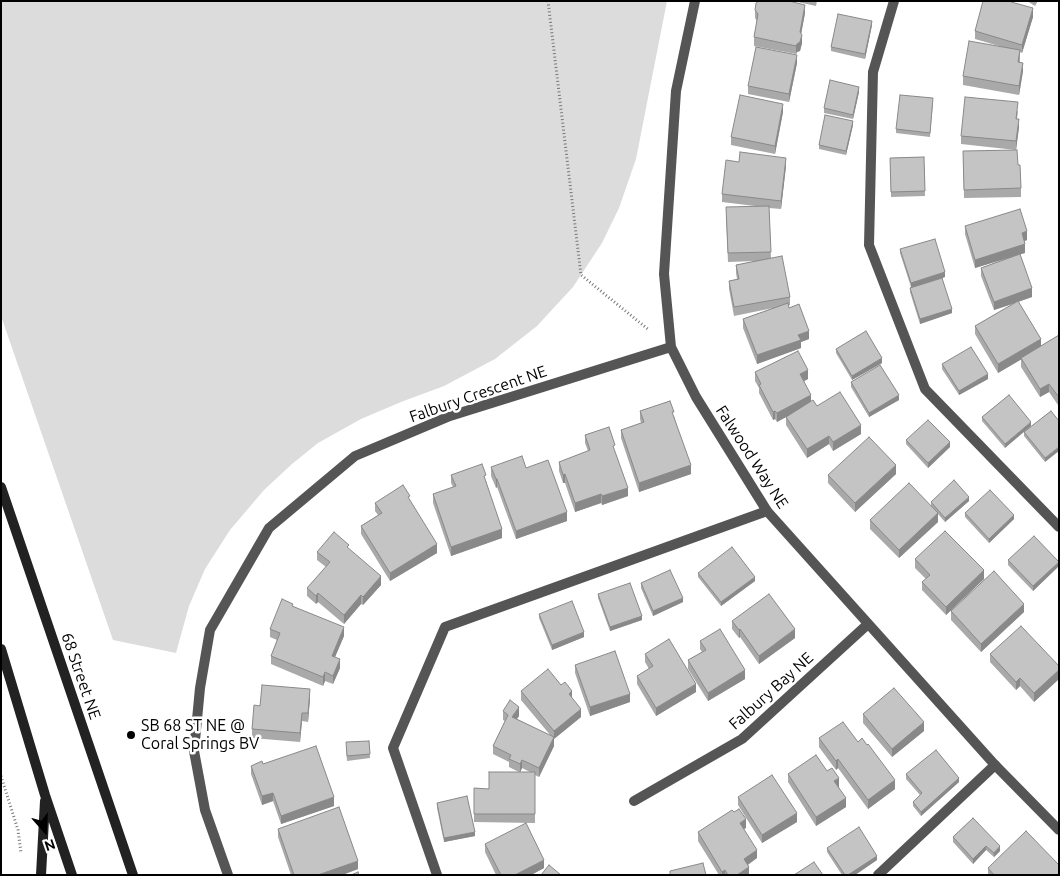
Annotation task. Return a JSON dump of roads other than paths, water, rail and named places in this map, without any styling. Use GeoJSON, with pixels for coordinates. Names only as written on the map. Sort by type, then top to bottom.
{"type":"FeatureCollection","features":[{"type":"Feature","properties":{"kind":"main road","name":"68 Street NE"},"geometry":{"type":"LineString","coordinates":[[1,487],[133,875]]}},
{"type":"Feature","properties":{"kind":"main road"},"geometry":{"type":"LineString","coordinates":[[1,650],[45,795],[72,875]]}},
{"type":"Feature","properties":{"kind":"main road"},"geometry":{"type":"LineString","coordinates":[[41,875],[45,795]]}},
{"type":"Feature","properties":{"kind":"street","name":"Falwood Way NE"},"geometry":{"type":"LineString","coordinates":[[695,1],[676,91],[664,274],[671,347],[696,397],[767,511],[995,765],[1059,830]]}},
{"type":"Feature","properties":{"kind":"street"},"geometry":{"type":"LineString","coordinates":[[894,1],[872,72],[869,245],[925,389],[1059,527]]}},
{"type":"Feature","properties":{"kind":"street","name":"Falbury Crescent NE"},"geometry":{"type":"LineString","coordinates":[[228,875],[205,810],[194,751],[200,688],[210,630],[269,528],[355,456],[450,416],[671,347]]}},
{"type":"Feature","properties":{"kind":"street"},"geometry":{"type":"LineString","coordinates":[[437,875],[393,748],[445,627],[767,511]]}},
{"type":"Feature","properties":{"kind":"street","name":"Falbury Bay NE"},"geometry":{"type":"LineString","coordinates":[[634,801],[742,739],[868,624]]}},
{"type":"Feature","properties":{"kind":"street"},"geometry":{"type":"LineString","coordinates":[[878,875],[995,765]]}},
{"type":"Feature","properties":{"kind":"place","name":"SB 68 ST NE @ Coral Springs BV"},"geometry":{"type":"Point","coordinates":[131,735]}}]}
